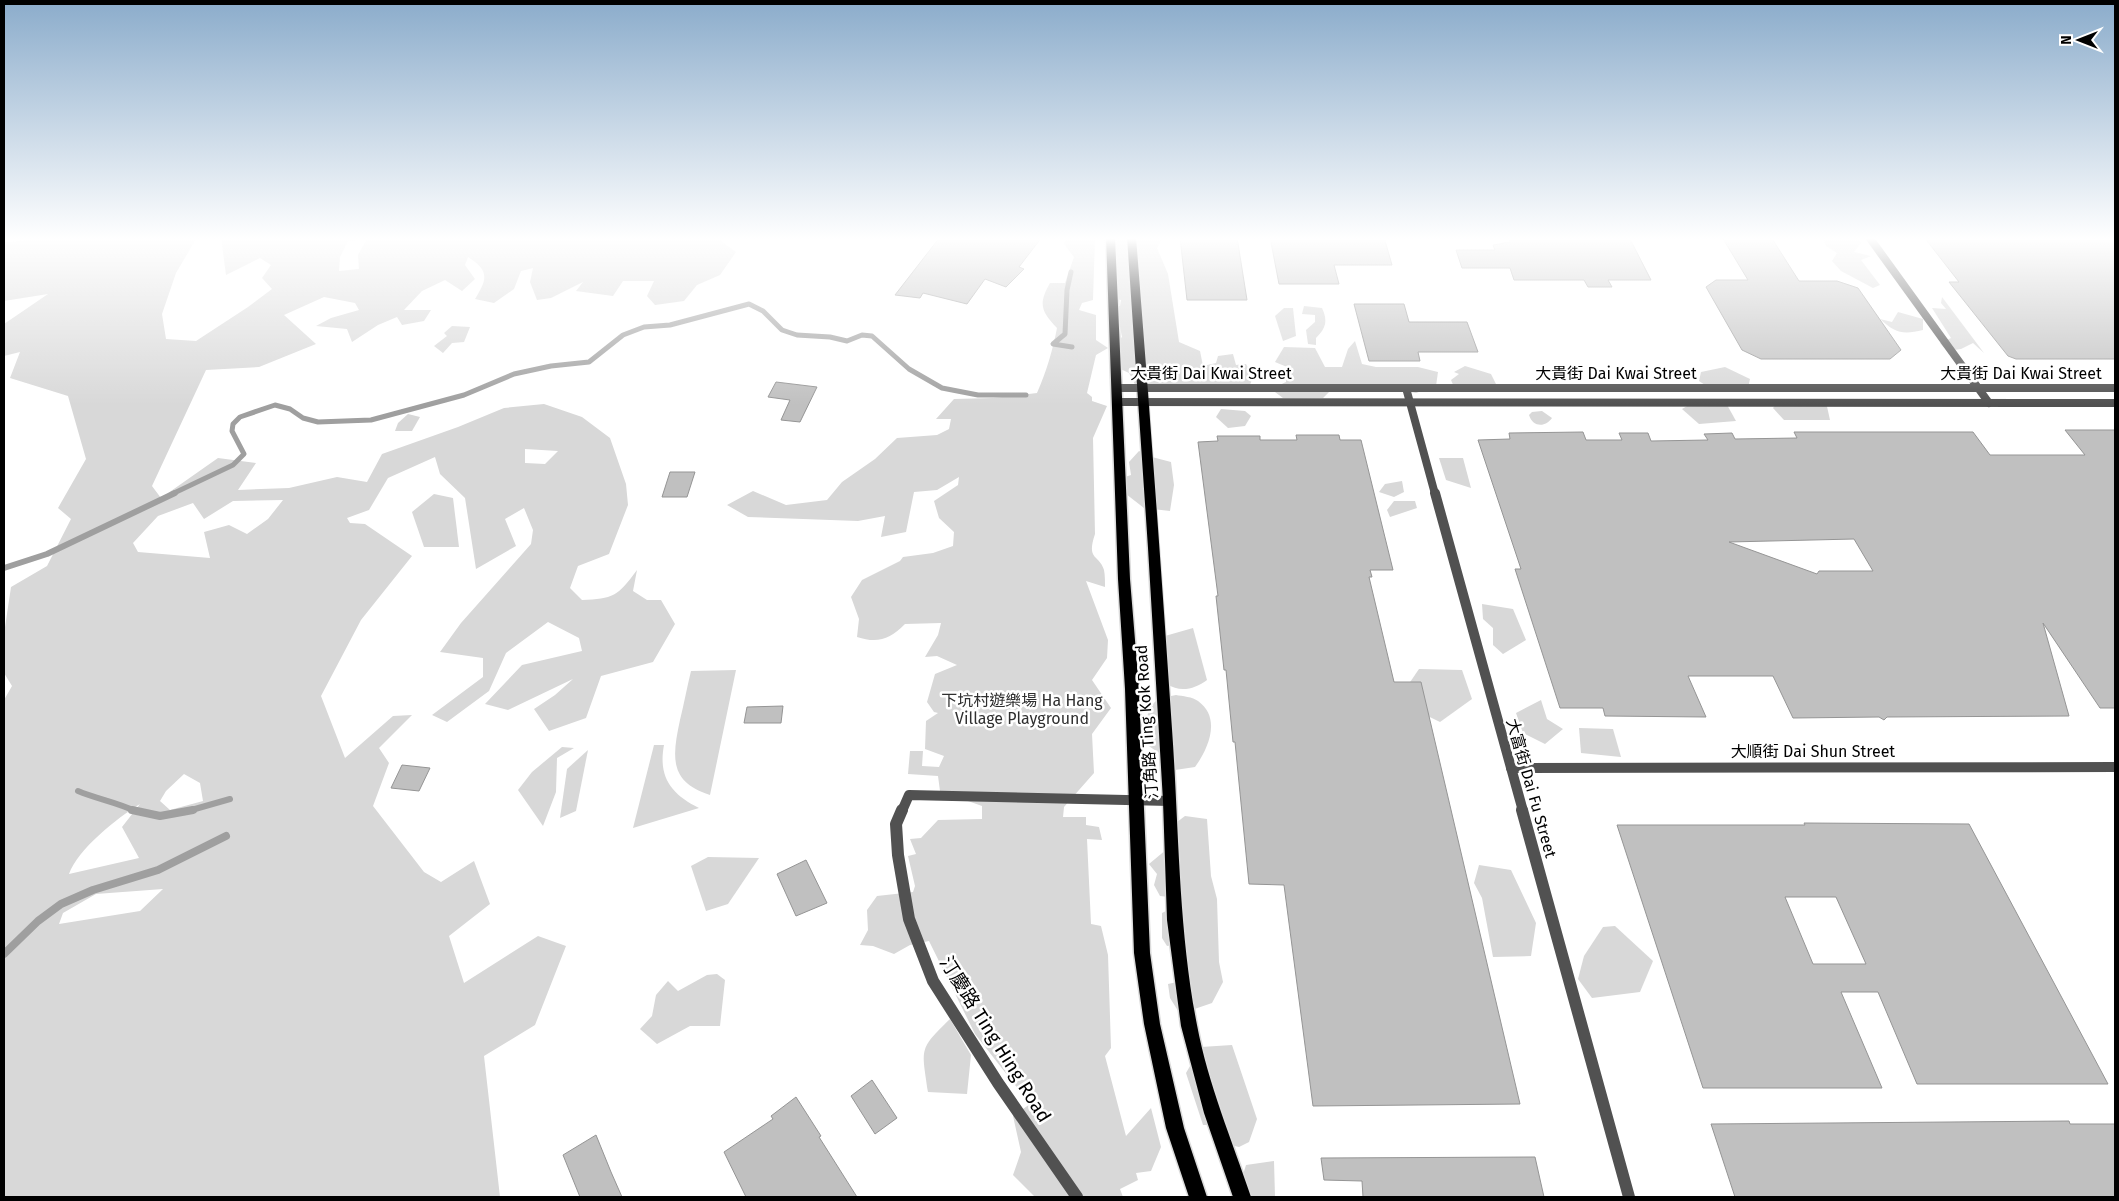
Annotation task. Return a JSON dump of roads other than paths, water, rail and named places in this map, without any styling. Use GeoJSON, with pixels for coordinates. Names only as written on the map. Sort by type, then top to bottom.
{"type":"FeatureCollection","features":[{"type":"Feature","properties":{"kind":"main road","name":"汀角路 Ting Kok Road"},"geometry":{"type":"LineString","coordinates":[[1112,293],[1124,580],[1132,689],[1142,953],[1152,1024],[1175,1128],[1198,1197]]}},
{"type":"Feature","properties":{"kind":"main road","name":"汀角路 Ting Kok Road"},"geometry":{"type":"LineString","coordinates":[[1135,293],[1170,801],[1175,920],[1189,1026],[1212,1113],[1242,1197]]}},
{"type":"Feature","properties":{"kind":"street"},"geometry":{"type":"LineString","coordinates":[[1909,293],[1989,403]]}},
{"type":"Feature","properties":{"kind":"street","name":"大貴街 Dai Kwai Street"},"geometry":{"type":"LineString","coordinates":[[1116,388],[2115,388]]}},
{"type":"Feature","properties":{"kind":"street","name":"大富街 Dai Fu Street"},"geometry":{"type":"LineString","coordinates":[[1406,388],[1629,1197]]}},
{"type":"Feature","properties":{"kind":"street","name":"大貴街 Dai Kwai Street"},"geometry":{"type":"LineString","coordinates":[[1117,402],[2115,402]]}},
{"type":"Feature","properties":{"kind":"street","name":"大順街 Dai Shun Street"},"geometry":{"type":"LineString","coordinates":[[1511,768],[2115,767]]}},
{"type":"Feature","properties":{"kind":"street","name":"汀慶路 Ting Hing Road"},"geometry":{"type":"LineString","coordinates":[[1077,1197],[998,1083],[933,980],[909,919],[896,824],[909,795],[1170,801]]}},
{"type":"Feature","properties":{"kind":"waterway"},"geometry":{"type":"LineString","coordinates":[[1067,293],[1065,334],[1053,344],[1072,347]]}},
{"type":"Feature","properties":{"kind":"waterway"},"geometry":{"type":"LineString","coordinates":[[172,494],[233,465],[244,454],[232,431],[233,424],[240,417],[275,405],[290,409],[303,418],[318,422],[371,420],[464,395],[514,374],[551,366],[589,362],[623,335],[644,327],[670,325],[749,304],[763,311],[782,330],[797,335],[830,337],[847,341],[862,335],[872,336],[909,369],[942,388],[978,395],[1026,395]]}},
{"type":"Feature","properties":{"kind":"waterway"},"geometry":{"type":"LineString","coordinates":[[4,568],[47,554],[175,493]]}},
{"type":"Feature","properties":{"kind":"waterway"},"geometry":{"type":"LineString","coordinates":[[78,791],[133,810]]}},
{"type":"Feature","properties":{"kind":"waterway"},"geometry":{"type":"LineString","coordinates":[[189,811],[230,799]]}},
{"type":"Feature","properties":{"kind":"waterway"},"geometry":{"type":"LineString","coordinates":[[133,810],[160,816],[189,811]]}},
{"type":"Feature","properties":{"kind":"waterway"},"geometry":{"type":"LineString","coordinates":[[189,811],[193,810]]}},
{"type":"Feature","properties":{"kind":"waterway"},"geometry":{"type":"LineString","coordinates":[[4,954],[38,921],[61,904],[93,890],[158,870],[226,836]]}},
{"type":"Feature","properties":{"kind":"park label","name":"下坑村遊樂場 Ha Hang Village Playground"},"geometry":{"type":"Point","coordinates":[1022,709]}}]}
